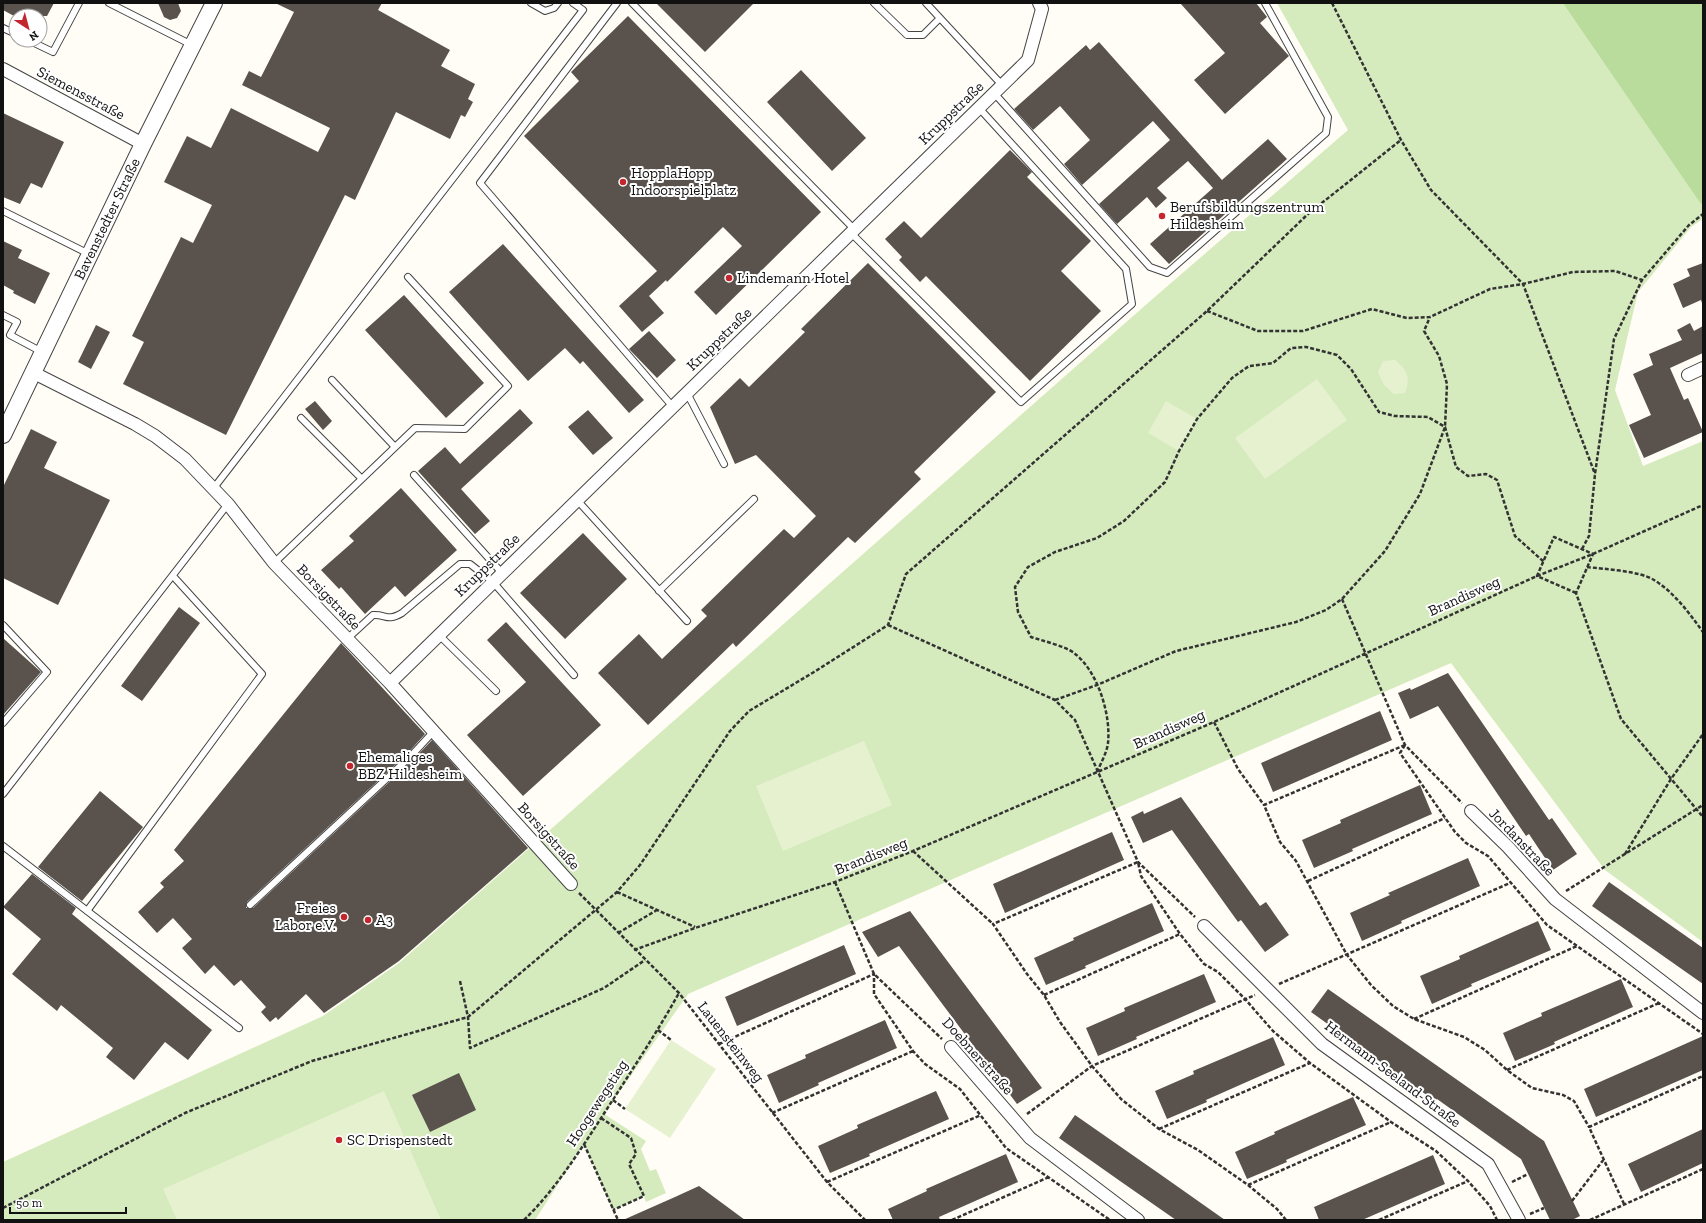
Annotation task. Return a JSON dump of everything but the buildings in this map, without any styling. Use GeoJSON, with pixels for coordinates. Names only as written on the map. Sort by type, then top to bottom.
{"type":"FeatureCollection","features":[{"type":"Feature","properties":{"kind":"street","name":"Bavenstedter Straße"},"geometry":{"type":"LineString","coordinates":[[3,435],[143,144],[214,3]]}},
{"type":"Feature","properties":{"kind":"street","name":"Kruppstraße"},"geometry":{"type":"LineString","coordinates":[[390,683],[1028,60],[1042,9],[1039,3]]}},
{"type":"Feature","properties":{"kind":"street","name":"Siemensstraße"},"geometry":{"type":"LineString","coordinates":[[3,69],[143,144]]}},
{"type":"Feature","properties":{"kind":"street"},"geometry":{"type":"LineString","coordinates":[[1688,375],[1703,368]]}},
{"type":"Feature","properties":{"kind":"street","name":"Borsigstraße"},"geometry":{"type":"LineString","coordinates":[[34,373],[155,436],[185,459],[228,504],[274,563],[390,683],[571,884]]}},
{"type":"Feature","properties":{"kind":"street","name":"Jordanstraße"},"geometry":{"type":"LineString","coordinates":[[1470,812],[1508,847],[1555,899],[1703,1013]]}},
{"type":"Feature","properties":{"kind":"street","name":"Hermann-Seeland-Straße"},"geometry":{"type":"LineString","coordinates":[[1204,926],[1322,1044],[1488,1164],[1519,1220]]}},
{"type":"Feature","properties":{"kind":"street","name":"Doebnerstraße"},"geometry":{"type":"LineString","coordinates":[[951,1047],[1030,1138],[1138,1220]]}},
{"type":"Feature","properties":{"kind":"lane"},"geometry":{"type":"LineString","coordinates":[[45,48],[53,52],[79,3]]}},
{"type":"Feature","properties":{"kind":"lane"},"geometry":{"type":"LineString","coordinates":[[109,3],[193,46]]}},
{"type":"Feature","properties":{"kind":"lane"},"geometry":{"type":"LineString","coordinates":[[531,3],[545,11],[554,8],[558,3]]}},
{"type":"Feature","properties":{"kind":"lane"},"geometry":{"type":"LineString","coordinates":[[214,489],[583,10],[573,3]]}},
{"type":"Feature","properties":{"kind":"lane"},"geometry":{"type":"LineString","coordinates":[[617,3],[480,183],[673,406]]}},
{"type":"Feature","properties":{"kind":"lane"},"geometry":{"type":"LineString","coordinates":[[632,3],[1020,402],[1132,304],[1126,269],[979,108]]}},
{"type":"Feature","properties":{"kind":"lane"},"geometry":{"type":"LineString","coordinates":[[874,3],[907,35],[923,35],[940,18]]}},
{"type":"Feature","properties":{"kind":"lane"},"geometry":{"type":"LineString","coordinates":[[926,3],[1150,267],[1167,273],[1326,134],[1328,117],[1265,3]]}},
{"type":"Feature","properties":{"kind":"lane"},"geometry":{"type":"LineString","coordinates":[[3,211],[91,254]]}},
{"type":"Feature","properties":{"kind":"lane"},"geometry":{"type":"LineString","coordinates":[[274,563],[415,428],[466,429],[508,386],[408,277]]}},
{"type":"Feature","properties":{"kind":"lane"},"geometry":{"type":"LineString","coordinates":[[3,315],[17,322],[10,335],[43,352]]}},
{"type":"Feature","properties":{"kind":"lane"},"geometry":{"type":"LineString","coordinates":[[332,380],[395,447]]}},
{"type":"Feature","properties":{"kind":"lane"},"geometry":{"type":"LineString","coordinates":[[687,393],[724,464]]}},
{"type":"Feature","properties":{"kind":"lane"},"geometry":{"type":"LineString","coordinates":[[301,418],[362,479]]}},
{"type":"Feature","properties":{"kind":"lane"},"geometry":{"type":"LineString","coordinates":[[414,475],[498,578],[574,675]]}},
{"type":"Feature","properties":{"kind":"lane"},"geometry":{"type":"LineString","coordinates":[[659,591],[754,499]]}},
{"type":"Feature","properties":{"kind":"lane"},"geometry":{"type":"LineString","coordinates":[[577,500],[687,621]]}},
{"type":"Feature","properties":{"kind":"lane"},"geometry":{"type":"LineString","coordinates":[[3,794],[228,504]]}},
{"type":"Feature","properties":{"kind":"lane"},"geometry":{"type":"LineString","coordinates":[[347,639],[373,615],[386,618],[395,617],[402,613],[460,564],[464,563],[475,566],[498,578]]}},
{"type":"Feature","properties":{"kind":"lane"},"geometry":{"type":"LineString","coordinates":[[87,911],[262,674],[172,576]]}},
{"type":"Feature","properties":{"kind":"lane"},"geometry":{"type":"LineString","coordinates":[[3,625],[47,672],[3,723]]}},
{"type":"Feature","properties":{"kind":"lane"},"geometry":{"type":"LineString","coordinates":[[439,635],[496,691]]}},
{"type":"Feature","properties":{"kind":"lane"},"geometry":{"type":"LineString","coordinates":[[250,905],[410,757],[434,731]]}},
{"type":"Feature","properties":{"kind":"lane"},"geometry":{"type":"LineString","coordinates":[[3,846],[239,1028]]}},
{"type":"Feature","properties":{"kind":"path"},"geometry":{"type":"LineString","coordinates":[[1332,3],[1400,140],[1431,190],[1522,284],[1595,474]]}},
{"type":"Feature","properties":{"kind":"path"},"geometry":{"type":"LineString","coordinates":[[3,1208],[185,1113],[305,1064],[468,1017],[617,892],[640,865],[730,731],[749,711],[888,625],[906,574],[1208,311],[1308,214],[1400,140]]}},
{"type":"Feature","properties":{"kind":"path"},"geometry":{"type":"LineString","coordinates":[[1582,549],[1589,536],[1595,474],[1614,339],[1642,280],[1689,225],[1703,214]]}},
{"type":"Feature","properties":{"kind":"path"},"geometry":{"type":"LineString","coordinates":[[1208,311],[1258,331],[1303,331],[1372,309],[1407,318],[1430,317],[1490,289],[1522,284],[1573,272],[1615,271],[1642,280]]}},
{"type":"Feature","properties":{"kind":"path"},"geometry":{"type":"LineString","coordinates":[[1430,317],[1424,331],[1439,356],[1446,384],[1445,427],[1456,467],[1468,476],[1486,474],[1497,480],[1515,536],[1544,562]]}},
{"type":"Feature","properties":{"kind":"path"},"geometry":{"type":"LineString","coordinates":[[1097,772],[1108,744],[1107,711],[1097,685],[1085,665],[1074,653],[1031,637],[1018,612],[1015,587],[1028,567],[1055,552],[1098,538],[1124,521],[1165,482],[1179,451],[1197,419],[1232,378],[1249,366],[1273,363],[1291,348],[1306,347],[1337,355],[1351,369],[1379,412],[1395,416],[1428,417],[1445,427]]}},
{"type":"Feature","properties":{"kind":"path"},"geometry":{"type":"LineString","coordinates":[[1055,700],[1097,685],[1176,651],[1296,622],[1326,610],[1342,599],[1385,550],[1420,494],[1445,427]]}},
{"type":"Feature","properties":{"kind":"path","name":"Brandisweg"},"geometry":{"type":"LineString","coordinates":[[634,950],[695,928],[835,882],[913,851],[1214,722],[1537,576],[1593,554],[1703,505]]}},
{"type":"Feature","properties":{"kind":"path"},"geometry":{"type":"LineString","coordinates":[[1576,593],[1537,576],[1554,537],[1593,554],[1576,593],[1621,718],[1703,817]]}},
{"type":"Feature","properties":{"kind":"path"},"geometry":{"type":"LineString","coordinates":[[1587,567],[1625,572],[1653,579],[1679,600],[1703,632]]}},
{"type":"Feature","properties":{"kind":"path","name":"Jordanstraße"},"geometry":{"type":"LineString","coordinates":[[1342,599],[1405,745],[1470,812]]}},
{"type":"Feature","properties":{"kind":"path"},"geometry":{"type":"LineString","coordinates":[[888,625],[1055,700],[1075,720],[1138,862],[1204,926]]}},
{"type":"Feature","properties":{"kind":"path"},"geometry":{"type":"LineString","coordinates":[[1214,722],[1238,769],[1264,805],[1280,842],[1296,861],[1308,881],[1347,955],[1371,985],[1393,1006],[1414,1019],[1464,1037],[1485,1050],[1507,1070],[1532,1088],[1563,1095],[1574,1101],[1589,1127],[1624,1204]]}},
{"type":"Feature","properties":{"kind":"path"},"geometry":{"type":"LineString","coordinates":[[1624,855],[1671,779],[1703,734]]}},
{"type":"Feature","properties":{"kind":"path"},"geometry":{"type":"LineString","coordinates":[[1264,805],[1405,745]]}},
{"type":"Feature","properties":{"kind":"path"},"geometry":{"type":"LineString","coordinates":[[1555,899],[1703,805]]}},
{"type":"Feature","properties":{"kind":"path"},"geometry":{"type":"LineString","coordinates":[[1308,881],[1446,818]]}},
{"type":"Feature","properties":{"kind":"path"},"geometry":{"type":"LineString","coordinates":[[913,851],[993,924],[1027,974],[1044,995],[1060,1022],[1092,1066],[1121,1099],[1159,1129],[1198,1150],[1248,1185],[1277,1209],[1286,1220]]}},
{"type":"Feature","properties":{"kind":"path"},"geometry":{"type":"LineString","coordinates":[[993,924],[1138,862]]}},
{"type":"Feature","properties":{"kind":"path","name":"Doebnerstraße"},"geometry":{"type":"LineString","coordinates":[[835,882],[874,974],[951,1047]]}},
{"type":"Feature","properties":{"kind":"path"},"geometry":{"type":"LineString","coordinates":[[1016,1122],[1092,1066],[1510,882]]}},
{"type":"Feature","properties":{"kind":"path","name":"Lauensteinweg"},"geometry":{"type":"LineString","coordinates":[[571,884],[634,950],[679,993],[827,1182],[865,1220]]}},
{"type":"Feature","properties":{"kind":"path"},"geometry":{"type":"LineString","coordinates":[[617,892],[695,928]]}},
{"type":"Feature","properties":{"kind":"path"},"geometry":{"type":"LineString","coordinates":[[618,933],[657,910]]}},
{"type":"Feature","properties":{"kind":"path"},"geometry":{"type":"LineString","coordinates":[[1044,995],[1180,934]]}},
{"type":"Feature","properties":{"kind":"path"},"geometry":{"type":"LineString","coordinates":[[1414,1019],[1578,946]]}},
{"type":"Feature","properties":{"kind":"path"},"geometry":{"type":"LineString","coordinates":[[460,981],[468,1017],[470,1048],[604,988],[645,960]]}},
{"type":"Feature","properties":{"kind":"path"},"geometry":{"type":"LineString","coordinates":[[719,1044],[874,974],[874,994],[913,1051],[925,1064],[960,1089],[1006,1148],[1110,1220]]}},
{"type":"Feature","properties":{"kind":"path","name":"Hoogewegstieg"},"geometry":{"type":"LineString","coordinates":[[524,1220],[535,1210],[584,1144],[658,1030],[679,993]]}},
{"type":"Feature","properties":{"kind":"path"},"geometry":{"type":"LineString","coordinates":[[1507,1070],[1659,1003]]}},
{"type":"Feature","properties":{"kind":"path"},"geometry":{"type":"LineString","coordinates":[[658,1030],[672,1040]]}},
{"type":"Feature","properties":{"kind":"path"},"geometry":{"type":"LineString","coordinates":[[772,1113],[913,1051]]}},
{"type":"Feature","properties":{"kind":"path"},"geometry":{"type":"LineString","coordinates":[[1159,1129],[1310,1063]]}},
{"type":"Feature","properties":{"kind":"path"},"geometry":{"type":"LineString","coordinates":[[1589,1127],[1703,1076]]}},
{"type":"Feature","properties":{"kind":"path"},"geometry":{"type":"LineString","coordinates":[[613,1100],[625,1109]]}},
{"type":"Feature","properties":{"kind":"path"},"geometry":{"type":"LineString","coordinates":[[827,1182],[981,1114]]}},
{"type":"Feature","properties":{"kind":"path"},"geometry":{"type":"LineString","coordinates":[[601,1118],[632,1138],[636,1154],[629,1164],[644,1196],[613,1210]]}},
{"type":"Feature","properties":{"kind":"path"},"geometry":{"type":"LineString","coordinates":[[1248,1185],[1391,1122]]}},
{"type":"Feature","properties":{"kind":"path"},"geometry":{"type":"LineString","coordinates":[[584,1144],[618,1220]]}},
{"type":"Feature","properties":{"kind":"path"},"geometry":{"type":"LineString","coordinates":[[1572,1201],[1604,1159]]}},
{"type":"Feature","properties":{"kind":"path"},"geometry":{"type":"LineString","coordinates":[[1590,1220],[1703,1169]]}},
{"type":"Feature","properties":{"kind":"path"},"geometry":{"type":"LineString","coordinates":[[952,1220],[1049,1177]]}},
{"type":"Feature","properties":{"kind":"path"},"geometry":{"type":"LineString","coordinates":[[1379,1220],[1468,1181]]}},
{"type":"Feature","properties":{"kind":"green space"},"geometry":{"type":"Polygon","coordinates":[[[1277,3],[1703,3],[1703,219],[1691,227],[1638,292],[1615,390],[1643,466],[1703,441],[1703,942],[1605,870],[1451,663],[688,994],[604,1114],[646,1141],[641,1149],[650,1171],[656,1169],[666,1193],[646,1202],[644,1196],[613,1210],[584,1144],[535,1220],[3,1220],[3,1162],[323,1016],[399,963],[1149,302],[1348,130],[1277,3]]]}},
{"type":"Feature","properties":{"kind":"green space"},"geometry":{"type":"Polygon","coordinates":[[[1563,3],[1703,3],[1703,202],[1701,204],[1563,3]]]}},
{"type":"Feature","properties":{"kind":"green space"},"geometry":{"type":"Polygon","coordinates":[[[1395,360],[1407,374],[1408,382],[1405,393],[1394,394],[1384,385],[1378,372],[1383,361],[1395,360]]]}},
{"type":"Feature","properties":{"kind":"green space"},"geometry":{"type":"Polygon","coordinates":[[[1317,379],[1347,420],[1265,479],[1235,438],[1317,379]]]}},
{"type":"Feature","properties":{"kind":"green space"},"geometry":{"type":"Polygon","coordinates":[[[1166,401],[1197,419],[1179,451],[1148,433],[1166,401]]]}},
{"type":"Feature","properties":{"kind":"green space"},"geometry":{"type":"Polygon","coordinates":[[[864,741],[892,805],[783,851],[756,786],[864,741]]]}},
{"type":"Feature","properties":{"kind":"green space"},"geometry":{"type":"Polygon","coordinates":[[[671,1040],[716,1069],[670,1138],[625,1109],[671,1040]]]}},
{"type":"Feature","properties":{"kind":"green space","name":"SC Drispenstedt"},"geometry":{"type":"Polygon","coordinates":[[[384,1091],[441,1220],[177,1220],[163,1189],[384,1091]]]}},
{"type":"Feature","properties":{"kind":"place","name":"HopplaHopp Indoorspielplatz"},"geometry":{"type":"Point","coordinates":[623,182]}},
{"type":"Feature","properties":{"kind":"place","name":"Berufsbildungszentrum Hildesheim"},"geometry":{"type":"Point","coordinates":[1162,216]}},
{"type":"Feature","properties":{"kind":"place","name":"Lindemann Hotel"},"geometry":{"type":"Point","coordinates":[729,278]}},
{"type":"Feature","properties":{"kind":"place","name":"Ehemaliges BBZ Hildesheim"},"geometry":{"type":"Point","coordinates":[350,766]}},
{"type":"Feature","properties":{"kind":"place","name":"Freies Labor e.V."},"geometry":{"type":"Point","coordinates":[344,917]}},
{"type":"Feature","properties":{"kind":"place","name":"A3"},"geometry":{"type":"Point","coordinates":[368,920]}},
{"type":"Feature","properties":{"kind":"place","name":"SC Drispenstedt"},"geometry":{"type":"Point","coordinates":[339,1140]}}]}
